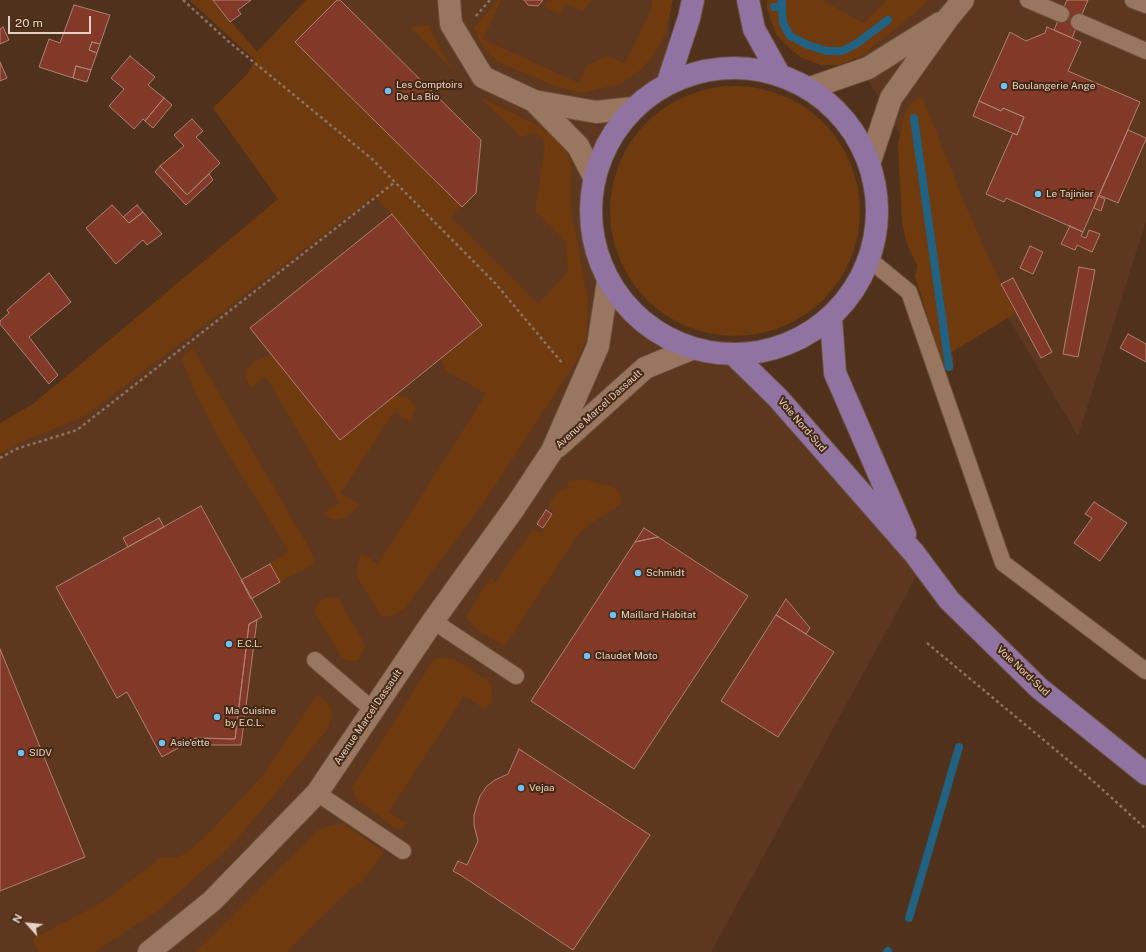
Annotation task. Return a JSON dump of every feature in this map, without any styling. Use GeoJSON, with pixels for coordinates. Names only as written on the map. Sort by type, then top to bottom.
{"type":"FeatureCollection","features":[{"type":"Feature","properties":{"kind":"main road"},"geometry":{"type":"LineString","coordinates":[[668,82],[689,18],[693,0]]}},
{"type":"Feature","properties":{"kind":"main road"},"geometry":{"type":"LineString","coordinates":[[748,0],[754,29],[779,74]]}},
{"type":"Feature","properties":{"kind":"main road"},"geometry":{"type":"LineString","coordinates":[[734,67],[742,67],[779,74],[810,88],[846,120],[870,161],[878,210],[870,260],[854,291],[831,318],[802,338],[769,351],[734,355],[691,349],[657,334],[629,311],[608,282],[594,248],[590,212],[594,177],[609,140],[633,108],[668,82],[704,70],[734,67]]}},
{"type":"Feature","properties":{"kind":"main road","name":"Voie Nord-Sud"},"geometry":{"type":"LineString","coordinates":[[831,318],[835,373],[914,553]]}},
{"type":"Feature","properties":{"kind":"main road","name":"Voie Nord-Sud"},"geometry":{"type":"LineString","coordinates":[[734,355],[778,398],[914,553],[949,600],[1039,688],[1146,774]]}},
{"type":"Feature","properties":{"kind":"street"},"geometry":{"type":"LineString","coordinates":[[450,0],[451,24],[482,77],[534,101],[596,112],[633,108]]}},
{"type":"Feature","properties":{"kind":"street"},"geometry":{"type":"LineString","coordinates":[[870,161],[891,98],[948,18],[963,0]]}},
{"type":"Feature","properties":{"kind":"street"},"geometry":{"type":"LineString","coordinates":[[810,88],[868,68],[948,18]]}},
{"type":"Feature","properties":{"kind":"street"},"geometry":{"type":"LineString","coordinates":[[534,101],[578,146],[594,177]]}},
{"type":"Feature","properties":{"kind":"street","name":"Avenue Marcel Dassault"},"geometry":{"type":"LineString","coordinates":[[149,952],[212,901],[317,793],[433,622],[515,507],[552,451],[598,346],[608,282]]}},
{"type":"Feature","properties":{"kind":"street","name":"Avenue Marcel Dassault"},"geometry":{"type":"LineString","coordinates":[[552,451],[645,368],[691,349]]}},
{"type":"Feature","properties":{"kind":"lane"},"geometry":{"type":"LineString","coordinates":[[1028,0],[1061,14]]}},
{"type":"Feature","properties":{"kind":"lane"},"geometry":{"type":"LineString","coordinates":[[1133,0],[1146,5]]}},
{"type":"Feature","properties":{"kind":"lane"},"geometry":{"type":"LineString","coordinates":[[1079,22],[1146,51]]}},
{"type":"Feature","properties":{"kind":"lane"},"geometry":{"type":"LineString","coordinates":[[870,260],[909,292],[1003,563],[1146,671]]}},
{"type":"Feature","properties":{"kind":"lane"},"geometry":{"type":"LineString","coordinates":[[433,622],[516,676]]}},
{"type":"Feature","properties":{"kind":"lane"},"geometry":{"type":"LineString","coordinates":[[315,660],[374,710]]}},
{"type":"Feature","properties":{"kind":"lane"},"geometry":{"type":"LineString","coordinates":[[317,793],[403,851]]}},
{"type":"Feature","properties":{"kind":"path"},"geometry":{"type":"LineString","coordinates":[[183,0],[228,41],[372,159],[495,283],[569,372],[581,383]]}},
{"type":"Feature","properties":{"kind":"path"},"geometry":{"type":"LineString","coordinates":[[0,458],[16,449],[77,430],[395,182]]}},
{"type":"Feature","properties":{"kind":"path"},"geometry":{"type":"LineString","coordinates":[[928,643],[1093,781],[1146,829]]}},
{"type":"Feature","properties":{"kind":"shaded area"},"geometry":{"type":"Polygon","coordinates":[[[189,0],[213,0],[257,52],[306,0],[337,0],[295,42],[462,207],[451,217],[538,304],[568,272],[566,242],[535,212],[545,145],[543,139],[538,135],[530,133],[525,136],[520,136],[480,97],[537,125],[558,140],[571,160],[570,204],[588,301],[586,339],[576,362],[482,505],[404,609],[391,616],[382,617],[358,579],[357,568],[361,553],[378,564],[486,394],[445,370],[441,359],[482,325],[392,214],[374,196],[85,416],[22,442],[0,454],[0,423],[33,404],[278,199],[213,108],[248,73],[255,60],[189,0]]]}},
{"type":"Feature","properties":{"kind":"shaded area"},"geometry":{"type":"Polygon","coordinates":[[[306,0],[670,0],[668,82],[633,108],[609,140],[594,177],[590,212],[594,248],[608,281],[629,311],[657,334],[691,349],[734,355],[922,566],[711,952],[0,952],[0,435],[369,192],[257,52],[306,0]]]}},
{"type":"Feature","properties":{"kind":"shaded area"},"geometry":{"type":"Polygon","coordinates":[[[498,0],[501,0],[483,39],[579,83],[587,65],[607,56],[625,63],[651,10],[652,0],[673,0],[665,35],[653,56],[640,70],[620,84],[582,93],[555,86],[499,62],[484,49],[474,28],[498,0]]]}},
{"type":"Feature","properties":{"kind":"shaded area"},"geometry":{"type":"Polygon","coordinates":[[[552,0],[593,0],[582,11],[565,3],[561,15],[544,7],[547,2],[552,0]]]}},
{"type":"Feature","properties":{"kind":"shaded area"},"geometry":{"type":"Polygon","coordinates":[[[767,0],[822,0],[864,23],[887,0],[928,0],[917,11],[863,55],[839,65],[821,65],[800,57],[776,34],[767,8],[767,0]]]}},
{"type":"Feature","properties":{"kind":"shaded area"},"geometry":{"type":"Polygon","coordinates":[[[821,0],[1146,0],[1146,221],[1078,436],[821,0]]]}},
{"type":"Feature","properties":{"kind":"shaded area"},"geometry":{"type":"Polygon","coordinates":[[[429,25],[442,52],[457,74],[410,27],[429,25]]]}},
{"type":"Feature","properties":{"kind":"shaded area"},"geometry":{"type":"Polygon","coordinates":[[[735,86],[759,89],[783,96],[804,107],[823,123],[839,142],[850,163],[857,187],[860,211],[857,235],[850,259],[839,280],[823,299],[804,315],[783,326],[759,333],[735,336],[711,333],[687,326],[666,315],[647,299],[631,280],[620,259],[613,235],[610,211],[613,187],[620,163],[631,142],[647,123],[666,107],[687,96],[711,89],[735,86]]]}},
{"type":"Feature","properties":{"kind":"shaded area"},"geometry":{"type":"Polygon","coordinates":[[[922,96],[967,209],[1001,284],[1016,313],[952,352],[954,365],[944,369],[915,276],[917,266],[906,241],[902,222],[898,145],[904,117],[910,105],[922,96]]]}},
{"type":"Feature","properties":{"kind":"shaded area"},"geometry":{"type":"Polygon","coordinates":[[[193,348],[312,553],[314,560],[311,566],[280,582],[270,564],[289,551],[220,441],[194,390],[181,358],[193,348]]]}},
{"type":"Feature","properties":{"kind":"shaded area"},"geometry":{"type":"Polygon","coordinates":[[[272,355],[395,395],[406,397],[417,407],[411,422],[394,412],[341,493],[360,505],[347,517],[339,520],[331,519],[323,513],[340,503],[266,377],[250,387],[246,378],[247,370],[253,362],[272,355]]]}},
{"type":"Feature","properties":{"kind":"shaded area"},"geometry":{"type":"Polygon","coordinates":[[[584,479],[615,488],[622,497],[620,505],[590,524],[578,535],[505,646],[477,630],[466,617],[491,577],[495,583],[533,529],[541,533],[554,512],[549,508],[551,501],[558,492],[569,488],[567,481],[584,479]]]}},
{"type":"Feature","properties":{"kind":"shaded area"},"geometry":{"type":"Polygon","coordinates":[[[331,596],[339,599],[366,646],[358,660],[350,661],[342,658],[314,611],[319,602],[331,596]]]}},
{"type":"Feature","properties":{"kind":"shaded area"},"geometry":{"type":"Polygon","coordinates":[[[434,659],[454,659],[488,680],[492,686],[491,704],[484,709],[464,696],[389,812],[407,824],[401,829],[396,828],[356,799],[352,788],[434,659]]]}},
{"type":"Feature","properties":{"kind":"shaded area"},"geometry":{"type":"Polygon","coordinates":[[[317,695],[324,699],[329,705],[332,713],[328,729],[237,840],[159,910],[95,952],[39,952],[32,939],[101,903],[160,858],[178,857],[189,851],[208,834],[264,774],[317,695]]]}},
{"type":"Feature","properties":{"kind":"shaded area"},"geometry":{"type":"Polygon","coordinates":[[[344,824],[384,852],[361,882],[349,890],[286,952],[195,952],[319,830],[333,825],[344,824]]]}},
{"type":"Feature","properties":{"kind":"building"},"geometry":{"type":"Polygon","coordinates":[[[213,0],[251,0],[238,10],[241,14],[230,22],[213,0]]]}},
{"type":"Feature","properties":{"kind":"building","name":"Les Comptoirs De La Bio"},"geometry":{"type":"Polygon","coordinates":[[[337,0],[340,0],[481,140],[476,193],[462,207],[295,42],[337,0]]]}},
{"type":"Feature","properties":{"kind":"building"},"geometry":{"type":"Polygon","coordinates":[[[524,0],[543,0],[538,6],[528,5],[524,0]]]}},
{"type":"Feature","properties":{"kind":"building"},"geometry":{"type":"Polygon","coordinates":[[[1067,0],[1088,0],[1072,38],[1054,30],[1067,0]]]}},
{"type":"Feature","properties":{"kind":"building"},"geometry":{"type":"Polygon","coordinates":[[[74,5],[110,15],[100,44],[92,42],[89,50],[97,53],[91,70],[76,66],[73,78],[39,67],[49,39],[60,43],[74,5]]]}},
{"type":"Feature","properties":{"kind":"building"},"geometry":{"type":"Polygon","coordinates":[[[3,27],[9,40],[0,44],[0,29],[3,27]]]}},
{"type":"Feature","properties":{"kind":"building"},"geometry":{"type":"Polygon","coordinates":[[[1047,27],[1081,42],[1068,71],[1140,102],[1083,232],[1006,198],[1004,202],[986,194],[1013,133],[1017,135],[1024,117],[1003,108],[1001,111],[979,101],[1010,32],[1026,41],[1045,33],[1047,27]]]}},
{"type":"Feature","properties":{"kind":"building"},"geometry":{"type":"Polygon","coordinates":[[[92,42],[100,44],[97,53],[89,50],[92,42]]]}},
{"type":"Feature","properties":{"kind":"building"},"geometry":{"type":"Polygon","coordinates":[[[130,56],[155,77],[148,85],[164,98],[145,121],[143,119],[134,129],[109,106],[124,89],[111,78],[130,56]]]}},
{"type":"Feature","properties":{"kind":"building"},"geometry":{"type":"Polygon","coordinates":[[[0,62],[7,78],[0,81],[0,62]]]}},
{"type":"Feature","properties":{"kind":"building"},"geometry":{"type":"Polygon","coordinates":[[[76,66],[91,70],[87,82],[73,78],[76,66]]]}},
{"type":"Feature","properties":{"kind":"building"},"geometry":{"type":"Polygon","coordinates":[[[164,98],[172,105],[153,128],[145,121],[164,98]]]}},
{"type":"Feature","properties":{"kind":"building"},"geometry":{"type":"Polygon","coordinates":[[[979,101],[1001,111],[1003,108],[1024,117],[1017,135],[973,116],[979,101]]]}},
{"type":"Feature","properties":{"kind":"building"},"geometry":{"type":"Polygon","coordinates":[[[192,119],[203,131],[196,137],[220,163],[187,195],[160,166],[184,146],[174,135],[192,119]]]}},
{"type":"Feature","properties":{"kind":"building"},"geometry":{"type":"Polygon","coordinates":[[[1128,130],[1146,139],[1118,203],[1099,195],[1128,130]]]}},
{"type":"Feature","properties":{"kind":"building"},"geometry":{"type":"Polygon","coordinates":[[[160,166],[187,195],[209,174],[213,180],[186,205],[155,172],[160,166]]]}},
{"type":"Feature","properties":{"kind":"building"},"geometry":{"type":"Polygon","coordinates":[[[1098,196],[1105,199],[1101,211],[1094,208],[1098,196]]]}},
{"type":"Feature","properties":{"kind":"building"},"geometry":{"type":"Polygon","coordinates":[[[112,205],[129,223],[143,212],[162,234],[147,245],[143,240],[116,264],[86,228],[112,205]]]}},
{"type":"Feature","properties":{"kind":"building"},"geometry":{"type":"Polygon","coordinates":[[[137,205],[143,212],[129,223],[123,217],[137,205]]]}},
{"type":"Feature","properties":{"kind":"building"},"geometry":{"type":"Polygon","coordinates":[[[392,214],[482,325],[340,440],[250,328],[392,214]]]}},
{"type":"Feature","properties":{"kind":"building"},"geometry":{"type":"Polygon","coordinates":[[[1070,226],[1083,232],[1081,236],[1086,238],[1089,230],[1100,234],[1092,252],[1077,245],[1075,250],[1061,244],[1070,226]]]}},
{"type":"Feature","properties":{"kind":"building"},"geometry":{"type":"Polygon","coordinates":[[[1030,246],[1043,252],[1033,274],[1020,268],[1030,246]]]}},
{"type":"Feature","properties":{"kind":"building"},"geometry":{"type":"Polygon","coordinates":[[[1079,267],[1095,270],[1078,357],[1063,354],[1079,267]]]}},
{"type":"Feature","properties":{"kind":"building"},"geometry":{"type":"Polygon","coordinates":[[[49,273],[71,302],[29,337],[58,375],[49,384],[0,324],[0,321],[9,313],[7,310],[49,273]]]}},
{"type":"Feature","properties":{"kind":"building"},"geometry":{"type":"Polygon","coordinates":[[[1013,278],[1052,352],[1041,358],[1001,284],[1013,278]]]}},
{"type":"Feature","properties":{"kind":"building"},"geometry":{"type":"Polygon","coordinates":[[[1128,334],[1146,344],[1146,362],[1120,348],[1128,334]]]}},
{"type":"Feature","properties":{"kind":"building"},"geometry":{"type":"Polygon","coordinates":[[[1094,502],[1127,523],[1100,561],[1074,543],[1092,518],[1085,514],[1094,502]]]}},
{"type":"Feature","properties":{"kind":"building"},"geometry":{"type":"Polygon","coordinates":[[[201,506],[262,617],[249,624],[235,739],[196,738],[162,757],[127,692],[117,698],[56,587],[201,506]]]}},
{"type":"Feature","properties":{"kind":"building"},"geometry":{"type":"Polygon","coordinates":[[[546,510],[552,514],[543,528],[537,524],[546,510]]]}},
{"type":"Feature","properties":{"kind":"building"},"geometry":{"type":"Polygon","coordinates":[[[159,518],[164,527],[128,547],[123,538],[159,518]]]}},
{"type":"Feature","properties":{"kind":"building"},"geometry":{"type":"Polygon","coordinates":[[[644,528],[658,537],[635,542],[644,528]]]}},
{"type":"Feature","properties":{"kind":"building"},"geometry":{"type":"Polygon","coordinates":[[[658,537],[748,596],[634,769],[531,701],[635,542],[658,537]]]}},
{"type":"Feature","properties":{"kind":"building"},"geometry":{"type":"Polygon","coordinates":[[[270,564],[280,582],[251,599],[241,580],[270,564]]]}},
{"type":"Feature","properties":{"kind":"building"},"geometry":{"type":"Polygon","coordinates":[[[786,599],[810,628],[806,634],[776,615],[786,599]]]}},
{"type":"Feature","properties":{"kind":"building"},"geometry":{"type":"Polygon","coordinates":[[[776,615],[834,652],[778,737],[721,701],[776,615]]]}},
{"type":"Feature","properties":{"kind":"building"},"geometry":{"type":"Polygon","coordinates":[[[257,620],[241,745],[183,745],[196,738],[235,739],[249,624],[257,620]]]}},
{"type":"Feature","properties":{"kind":"building","name":"SIDV"},"geometry":{"type":"Polygon","coordinates":[[[0,649],[85,857],[0,891],[0,649]]]}},
{"type":"Feature","properties":{"kind":"building"},"geometry":{"type":"Polygon","coordinates":[[[519,749],[650,835],[573,950],[453,871],[458,861],[467,865],[478,841],[474,825],[474,815],[480,796],[487,786],[495,780],[508,774],[519,749]]]}},
{"type":"Feature","properties":{"kind":"waterway"},"geometry":{"type":"LineString","coordinates":[[774,7],[782,7],[782,0]]}},
{"type":"Feature","properties":{"kind":"waterway"},"geometry":{"type":"LineString","coordinates":[[782,7],[783,23],[790,36],[808,45],[827,51],[842,51],[856,44],[888,20]]}},
{"type":"Feature","properties":{"kind":"waterway"},"geometry":{"type":"LineString","coordinates":[[914,118],[949,367]]}},
{"type":"Feature","properties":{"kind":"waterway"},"geometry":{"type":"LineString","coordinates":[[909,918],[959,747]]}},
{"type":"Feature","properties":{"kind":"place","name":"Boulangerie Ange"},"geometry":{"type":"Point","coordinates":[1004,86]}},
{"type":"Feature","properties":{"kind":"place","name":"Les Comptoirs De La Bio"},"geometry":{"type":"Point","coordinates":[388,91]}},
{"type":"Feature","properties":{"kind":"place","name":"Le Tajinier"},"geometry":{"type":"Point","coordinates":[1038,194]}},
{"type":"Feature","properties":{"kind":"place","name":"Schmidt"},"geometry":{"type":"Point","coordinates":[638,573]}},
{"type":"Feature","properties":{"kind":"place","name":"Maillard Habitat"},"geometry":{"type":"Point","coordinates":[613,615]}},
{"type":"Feature","properties":{"kind":"place","name":"E.C.L."},"geometry":{"type":"Point","coordinates":[229,644]}},
{"type":"Feature","properties":{"kind":"place","name":"Claudet Moto"},"geometry":{"type":"Point","coordinates":[587,656]}},
{"type":"Feature","properties":{"kind":"place","name":"Ma Cuisine by E.C.L."},"geometry":{"type":"Point","coordinates":[217,717]}},
{"type":"Feature","properties":{"kind":"place","name":"Asie'ette"},"geometry":{"type":"Point","coordinates":[162,743]}},
{"type":"Feature","properties":{"kind":"place","name":"SIDV"},"geometry":{"type":"Point","coordinates":[21,753]}},
{"type":"Feature","properties":{"kind":"place","name":"Vejaa"},"geometry":{"type":"Point","coordinates":[521,788]}}]}
